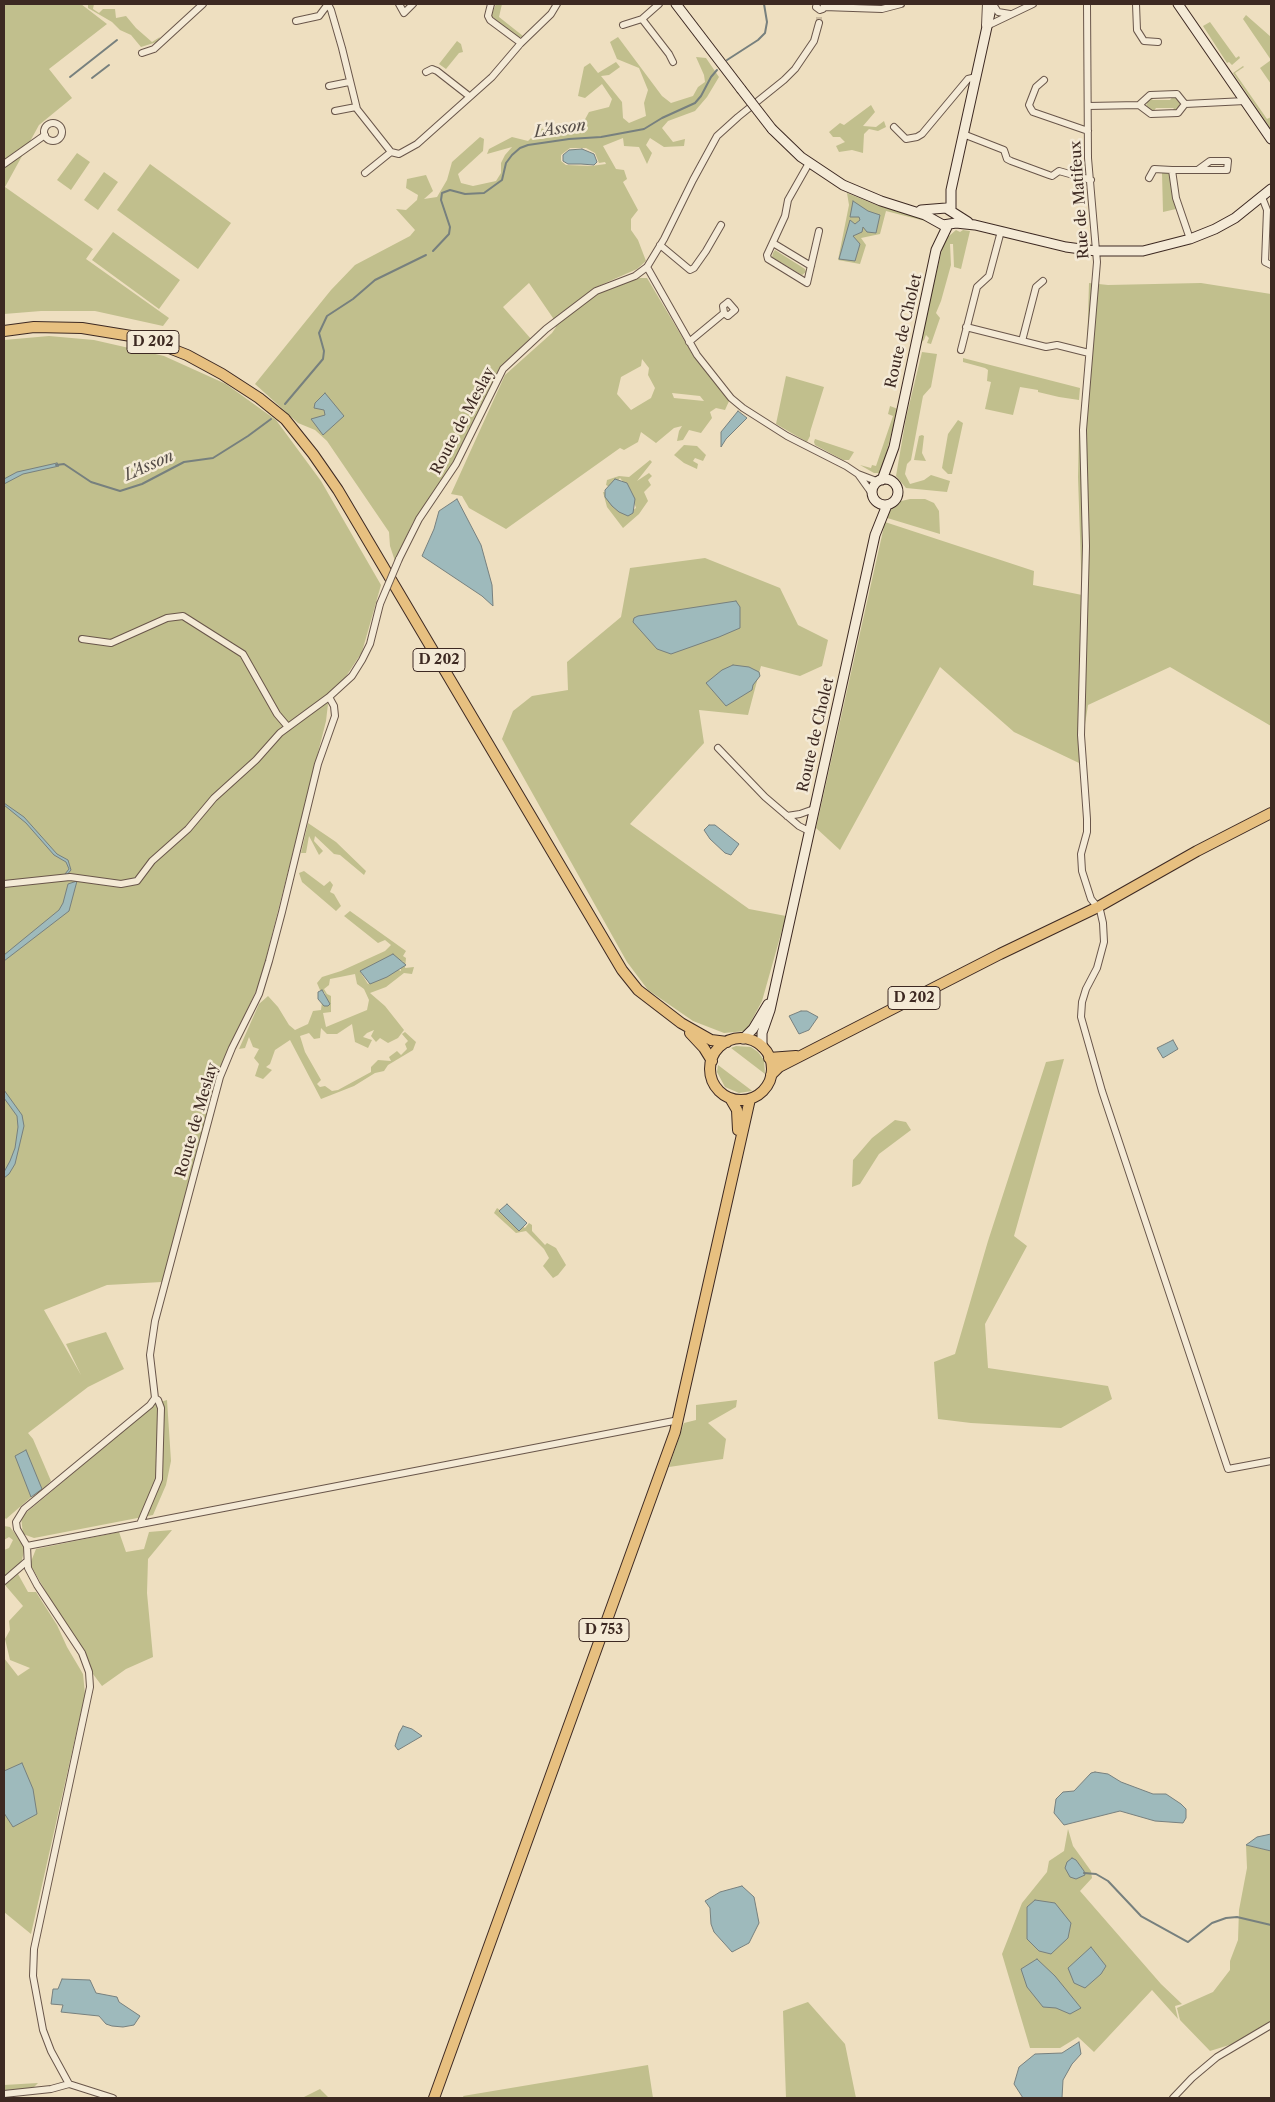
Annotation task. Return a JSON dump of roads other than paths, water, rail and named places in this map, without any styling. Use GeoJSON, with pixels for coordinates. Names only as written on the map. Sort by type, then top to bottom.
{"type":"FeatureCollection","features":[{"type":"Feature","properties":{"kind":"main road"},"geometry":{"type":"LineString","coordinates":[[676,4],[772,129],[809,163],[843,185],[913,210],[943,225],[975,225],[1066,247],[1096,251],[1143,250],[1190,240],[1220,227],[1271,189]]}},
{"type":"Feature","properties":{"kind":"main road"},"geometry":{"type":"LineString","coordinates":[[949,224],[953,219],[951,190],[992,4]]}},
{"type":"Feature","properties":{"kind":"main road"},"geometry":{"type":"LineString","coordinates":[[1178,4],[1271,140]]}},
{"type":"Feature","properties":{"kind":"main road"},"geometry":{"type":"LineString","coordinates":[[938,221],[937,214],[951,190]]}},
{"type":"Feature","properties":{"kind":"main road"},"geometry":{"type":"LineString","coordinates":[[913,210],[940,210],[946,208],[975,225]]}},
{"type":"Feature","properties":{"kind":"main road","name":"Route de Cholet"},"geometry":{"type":"LineString","coordinates":[[880,481],[894,447],[936,250],[938,221]]}},
{"type":"Feature","properties":{"kind":"main road","name":"Route de Cholet"},"geometry":{"type":"LineString","coordinates":[[936,250],[949,224]]}},
{"type":"Feature","properties":{"kind":"main road","name":"D 202"},"geometry":{"type":"LineString","coordinates":[[4,331],[34,327],[69,327],[131,336],[187,355],[222,374],[259,398],[284,419],[313,454],[338,490],[622,970],[638,990],[681,1023],[711,1040],[727,1042]]}},
{"type":"Feature","properties":{"kind":"main road","name":"Route de Cholet"},"geometry":{"type":"LineString","coordinates":[[893,482],[894,447]]}},
{"type":"Feature","properties":{"kind":"main road"},"geometry":{"type":"LineString","coordinates":[[880,481],[893,482],[898,489],[897,497],[893,502],[888,505],[875,498],[874,487],[880,481]]}},
{"type":"Feature","properties":{"kind":"main road","name":"Route de Cholet"},"geometry":{"type":"LineString","coordinates":[[875,498],[875,535]]}},
{"type":"Feature","properties":{"kind":"main road","name":"Route de Cholet"},"geometry":{"type":"LineString","coordinates":[[774,987],[875,535],[888,505]]}},
{"type":"Feature","properties":{"kind":"main road","name":"D 202"},"geometry":{"type":"LineString","coordinates":[[771,1075],[779,1067],[1026,940],[1065,916],[1096,904],[1144,876],[1164,869],[1271,813]]}},
{"type":"Feature","properties":{"kind":"main road"},"geometry":{"type":"LineString","coordinates":[[743,1039],[753,1029],[774,987]]}},
{"type":"Feature","properties":{"kind":"main road"},"geometry":{"type":"LineString","coordinates":[[762,1047],[762,1034],[770,1010],[774,987]]}},
{"type":"Feature","properties":{"kind":"main road","name":"D 202"},"geometry":{"type":"LineString","coordinates":[[681,1023],[704,1048],[712,1061]]}},
{"type":"Feature","properties":{"kind":"main road"},"geometry":{"type":"LineString","coordinates":[[743,1039],[755,1042],[762,1047],[770,1058],[771,1075],[764,1090],[750,1099],[730,1098],[716,1087],[710,1070],[716,1052],[727,1042],[743,1039]]}},
{"type":"Feature","properties":{"kind":"main road","name":"D 202"},"geometry":{"type":"LineString","coordinates":[[770,1058],[800,1056]]}},
{"type":"Feature","properties":{"kind":"main road","name":"D 753"},"geometry":{"type":"LineString","coordinates":[[730,1098],[737,1110],[738,1152]]}},
{"type":"Feature","properties":{"kind":"main road","name":"D 753"},"geometry":{"type":"LineString","coordinates":[[434,2098],[679,1420],[750,1099]]}},
{"type":"Feature","properties":{"kind":"street"},"geometry":{"type":"LineString","coordinates":[[145,52],[157,46],[203,4]]}},
{"type":"Feature","properties":{"kind":"street"},"geometry":{"type":"LineString","coordinates":[[296,21],[319,16],[328,4],[342,48],[356,107],[361,116],[391,152],[399,154],[416,144],[502,66],[521,43],[551,14],[557,4]]}},
{"type":"Feature","properties":{"kind":"street"},"geometry":{"type":"LineString","coordinates":[[399,4],[404,13],[413,4]]}},
{"type":"Feature","properties":{"kind":"street"},"geometry":{"type":"LineString","coordinates":[[491,4],[488,16],[490,20],[521,43]]}},
{"type":"Feature","properties":{"kind":"street"},"geometry":{"type":"LineString","coordinates":[[623,25],[642,19],[659,4]]}},
{"type":"Feature","properties":{"kind":"street"},"geometry":{"type":"LineString","coordinates":[[821,8],[882,9],[901,4]]}},
{"type":"Feature","properties":{"kind":"street"},"geometry":{"type":"LineString","coordinates":[[986,4],[986,29]]}},
{"type":"Feature","properties":{"kind":"street"},"geometry":{"type":"LineString","coordinates":[[992,4],[998,12],[1011,14]]}},
{"type":"Feature","properties":{"kind":"street"},"geometry":{"type":"LineString","coordinates":[[986,29],[1011,14],[1033,4]]}},
{"type":"Feature","properties":{"kind":"street","name":"Rue de Matifeux"},"geometry":{"type":"LineString","coordinates":[[1087,4],[1088,131],[1097,262],[1083,430],[1086,546],[1081,735],[1087,832],[1081,854],[1084,881],[1103,923],[1104,942],[1097,968],[1082,1002],[1081,1017],[1084,1035],[1228,1469],[1271,1461]]}},
{"type":"Feature","properties":{"kind":"street"},"geometry":{"type":"LineString","coordinates":[[1136,4],[1137,30],[1144,41],[1158,42]]}},
{"type":"Feature","properties":{"kind":"street"},"geometry":{"type":"LineString","coordinates":[[642,19],[673,62]]}},
{"type":"Feature","properties":{"kind":"street"},"geometry":{"type":"LineString","coordinates":[[819,22],[814,41],[795,69],[780,84],[717,136],[660,246],[647,267],[689,342],[714,379],[735,402],[787,436],[858,474],[880,481]]}},
{"type":"Feature","properties":{"kind":"street"},"geometry":{"type":"LineString","coordinates":[[426,72],[432,69],[437,71],[469,96]]}},
{"type":"Feature","properties":{"kind":"street"},"geometry":{"type":"LineString","coordinates":[[894,128],[906,139],[917,137],[968,79],[976,77]]}},
{"type":"Feature","properties":{"kind":"street"},"geometry":{"type":"LineString","coordinates":[[1044,80],[1036,87],[1029,105],[1030,109],[1033,112],[1088,131]]}},
{"type":"Feature","properties":{"kind":"street"},"geometry":{"type":"LineString","coordinates":[[329,86],[349,82]]}},
{"type":"Feature","properties":{"kind":"street"},"geometry":{"type":"LineString","coordinates":[[1139,105],[1150,95],[1177,94],[1185,104]]}},
{"type":"Feature","properties":{"kind":"street"},"geometry":{"type":"LineString","coordinates":[[1088,106],[1139,105],[1151,114],[1178,113],[1185,104],[1245,101]]}},
{"type":"Feature","properties":{"kind":"street"},"geometry":{"type":"LineString","coordinates":[[336,111],[356,107]]}},
{"type":"Feature","properties":{"kind":"street"},"geometry":{"type":"LineString","coordinates":[[963,134],[1004,150],[1007,159],[1010,161],[1049,176],[1059,171],[1090,180]]}},
{"type":"Feature","properties":{"kind":"street"},"geometry":{"type":"LineString","coordinates":[[4,164],[45,135]]}},
{"type":"Feature","properties":{"kind":"street"},"geometry":{"type":"LineString","coordinates":[[365,173],[391,152]]}},
{"type":"Feature","properties":{"kind":"street"},"geometry":{"type":"LineString","coordinates":[[809,163],[788,200],[785,216],[767,255],[768,259],[807,283],[819,231]]}},
{"type":"Feature","properties":{"kind":"street"},"geometry":{"type":"LineString","coordinates":[[1149,178],[1154,170],[1199,169]]}},
{"type":"Feature","properties":{"kind":"street"},"geometry":{"type":"LineString","coordinates":[[1172,170],[1176,198],[1190,240]]}},
{"type":"Feature","properties":{"kind":"street"},"geometry":{"type":"LineString","coordinates":[[1262,197],[1268,210],[1265,262],[1271,265]]}},
{"type":"Feature","properties":{"kind":"street"},"geometry":{"type":"LineString","coordinates":[[660,246],[690,270],[694,268],[706,251],[721,225]]}},
{"type":"Feature","properties":{"kind":"street"},"geometry":{"type":"LineString","coordinates":[[961,350],[977,287],[989,276],[1001,232]]}},
{"type":"Feature","properties":{"kind":"street"},"geometry":{"type":"LineString","coordinates":[[774,243],[811,266]]}},
{"type":"Feature","properties":{"kind":"street","name":"Route de Meslay"},"geometry":{"type":"LineString","coordinates":[[140,1524],[159,1479],[161,1408],[158,1400],[155,1398],[150,1355],[154,1321],[220,1077],[259,994],[282,912],[318,764],[335,716],[334,706],[329,697],[352,676],[362,660],[370,644],[380,604],[399,559],[419,519],[456,464],[504,369],[546,329],[596,291],[635,276],[647,267]]}},
{"type":"Feature","properties":{"kind":"street"},"geometry":{"type":"LineString","coordinates":[[1022,341],[1036,287],[1043,281]]}},
{"type":"Feature","properties":{"kind":"street"},"geometry":{"type":"LineString","coordinates":[[689,342],[724,313]]}},
{"type":"Feature","properties":{"kind":"street"},"geometry":{"type":"LineString","coordinates":[[966,327],[1046,347],[1057,345],[1089,352]]}},
{"type":"Feature","properties":{"kind":"street"},"geometry":{"type":"LineString","coordinates":[[858,474],[875,498]]}},
{"type":"Feature","properties":{"kind":"street"},"geometry":{"type":"LineString","coordinates":[[82,639],[111,644],[167,618],[184,616],[243,654],[277,714],[288,727]]}},
{"type":"Feature","properties":{"kind":"street"},"geometry":{"type":"LineString","coordinates":[[4,884],[70,878],[122,884],[137,881],[152,861],[188,829],[221,791],[256,760],[288,727],[329,697]]}},
{"type":"Feature","properties":{"kind":"street"},"geometry":{"type":"LineString","coordinates":[[718,748],[765,798],[799,826],[809,831]]}},
{"type":"Feature","properties":{"kind":"street"},"geometry":{"type":"LineString","coordinates":[[787,816],[814,809]]}},
{"type":"Feature","properties":{"kind":"street"},"geometry":{"type":"LineString","coordinates":[[69,2084],[51,2051],[43,2030],[33,1976],[34,1949],[90,1687],[89,1672],[82,1653],[37,1585],[26,1562],[26,1546],[17,1529],[16,1522],[20,1514],[150,1405],[155,1398]]}},
{"type":"Feature","properties":{"kind":"street"},"geometry":{"type":"LineString","coordinates":[[26,1546],[679,1420]]}},
{"type":"Feature","properties":{"kind":"street"},"geometry":{"type":"LineString","coordinates":[[4,1582],[26,1562]]}},
{"type":"Feature","properties":{"kind":"street"},"geometry":{"type":"LineString","coordinates":[[1173,2098],[1192,2078],[1217,2057],[1271,2025]]}},
{"type":"Feature","properties":{"kind":"street"},"geometry":{"type":"LineString","coordinates":[[4,2094],[51,2090],[69,2084],[113,2098]]}},
{"type":"Feature","properties":{"kind":"water"},"geometry":{"type":"Polygon","coordinates":[[[582,149],[594,154],[597,162],[594,165],[568,164],[563,161],[563,155],[569,150],[582,149]]]}},
{"type":"Feature","properties":{"kind":"water"},"geometry":{"type":"Polygon","coordinates":[[[853,201],[868,211],[880,215],[876,233],[867,232],[863,227],[862,232],[853,236],[860,244],[855,261],[839,259],[850,220],[855,224],[860,220],[859,217],[850,217],[853,201]]]}},
{"type":"Feature","properties":{"kind":"water"},"geometry":{"type":"Polygon","coordinates":[[[325,393],[344,416],[323,435],[311,419],[325,415],[324,410],[314,408],[315,403],[325,393]]]}},
{"type":"Feature","properties":{"kind":"water"},"geometry":{"type":"Polygon","coordinates":[[[738,411],[747,418],[726,439],[721,447],[721,432],[738,411]]]}},
{"type":"Feature","properties":{"kind":"water"},"geometry":{"type":"Polygon","coordinates":[[[57,463],[59,466],[23,474],[4,484],[4,479],[17,472],[57,463]]]}},
{"type":"Feature","properties":{"kind":"water"},"geometry":{"type":"Polygon","coordinates":[[[615,479],[627,483],[635,499],[633,513],[628,516],[619,512],[605,497],[605,490],[615,479]]]}},
{"type":"Feature","properties":{"kind":"water"},"geometry":{"type":"Polygon","coordinates":[[[457,499],[481,545],[492,585],[493,606],[482,596],[422,556],[434,529],[439,511],[457,499]]]}},
{"type":"Feature","properties":{"kind":"water"},"geometry":{"type":"Polygon","coordinates":[[[736,601],[740,607],[740,628],[671,654],[657,649],[633,622],[634,618],[638,616],[736,601]]]}},
{"type":"Feature","properties":{"kind":"water"},"geometry":{"type":"Polygon","coordinates":[[[733,665],[749,667],[759,672],[760,676],[753,685],[752,690],[726,706],[706,683],[722,670],[733,665]]]}},
{"type":"Feature","properties":{"kind":"water"},"geometry":{"type":"Polygon","coordinates":[[[4,803],[24,817],[57,854],[68,860],[71,870],[66,876],[65,874],[69,869],[66,862],[54,855],[26,823],[4,803]]]}},
{"type":"Feature","properties":{"kind":"water"},"geometry":{"type":"Polygon","coordinates":[[[709,825],[715,825],[739,844],[731,855],[725,853],[710,839],[704,830],[709,825]]]}},
{"type":"Feature","properties":{"kind":"water"},"geometry":{"type":"Polygon","coordinates":[[[77,881],[69,911],[4,961],[4,955],[59,910],[68,884],[77,881]]]}},
{"type":"Feature","properties":{"kind":"water"},"geometry":{"type":"Polygon","coordinates":[[[393,954],[406,965],[387,977],[370,984],[360,971],[393,954]]]}},
{"type":"Feature","properties":{"kind":"water"},"geometry":{"type":"Polygon","coordinates":[[[322,990],[330,1004],[328,1006],[324,1006],[318,999],[318,992],[322,990]]]}},
{"type":"Feature","properties":{"kind":"water"},"geometry":{"type":"Polygon","coordinates":[[[801,1011],[807,1011],[818,1017],[809,1030],[799,1034],[789,1016],[801,1011]]]}},
{"type":"Feature","properties":{"kind":"water"},"geometry":{"type":"Polygon","coordinates":[[[1173,1040],[1178,1049],[1163,1058],[1157,1048],[1173,1040]]]}},
{"type":"Feature","properties":{"kind":"water"},"geometry":{"type":"Polygon","coordinates":[[[4,1090],[22,1115],[24,1126],[15,1164],[4,1178],[4,1172],[15,1148],[18,1127],[17,1116],[4,1098],[4,1090]]]}},
{"type":"Feature","properties":{"kind":"water"},"geometry":{"type":"Polygon","coordinates":[[[507,1204],[527,1223],[519,1231],[499,1211],[507,1204]]]}},
{"type":"Feature","properties":{"kind":"water"},"geometry":{"type":"Polygon","coordinates":[[[26,1450],[42,1489],[31,1497],[15,1456],[26,1450]]]}},
{"type":"Feature","properties":{"kind":"water"},"geometry":{"type":"Polygon","coordinates":[[[403,1726],[412,1729],[422,1736],[398,1750],[395,1746],[403,1726]]]}},
{"type":"Feature","properties":{"kind":"water"},"geometry":{"type":"Polygon","coordinates":[[[22,1763],[33,1789],[37,1814],[13,1827],[4,1813],[4,1771],[22,1763]]]}},
{"type":"Feature","properties":{"kind":"water"},"geometry":{"type":"Polygon","coordinates":[[[1091,1773],[1108,1774],[1121,1782],[1153,1794],[1166,1794],[1186,1809],[1186,1818],[1183,1823],[1155,1821],[1120,1811],[1064,1825],[1054,1813],[1056,1799],[1063,1792],[1074,1791],[1091,1773]]]}},
{"type":"Feature","properties":{"kind":"water"},"geometry":{"type":"Polygon","coordinates":[[[1271,1834],[1271,1851],[1246,1845],[1257,1837],[1271,1834]]]}},
{"type":"Feature","properties":{"kind":"water"},"geometry":{"type":"Polygon","coordinates":[[[1072,1858],[1076,1860],[1085,1875],[1076,1879],[1070,1877],[1065,1868],[1067,1862],[1072,1858]]]}},
{"type":"Feature","properties":{"kind":"water"},"geometry":{"type":"Polygon","coordinates":[[[742,1886],[754,1897],[759,1923],[749,1943],[732,1952],[714,1932],[711,1924],[710,1908],[705,1901],[720,1892],[742,1886]]]}},
{"type":"Feature","properties":{"kind":"water"},"geometry":{"type":"Polygon","coordinates":[[[1035,1900],[1055,1903],[1071,1923],[1068,1938],[1051,1954],[1039,1951],[1027,1939],[1027,1907],[1035,1900]]]}},
{"type":"Feature","properties":{"kind":"water"},"geometry":{"type":"Polygon","coordinates":[[[1091,1947],[1106,1966],[1101,1974],[1085,1988],[1074,1983],[1068,1968],[1091,1947]]]}},
{"type":"Feature","properties":{"kind":"water"},"geometry":{"type":"Polygon","coordinates":[[[1037,1959],[1055,1976],[1081,2008],[1070,2014],[1056,2008],[1043,2007],[1027,1987],[1021,1969],[1037,1959]]]}},
{"type":"Feature","properties":{"kind":"water"},"geometry":{"type":"Polygon","coordinates":[[[62,1979],[90,1980],[96,1993],[117,1997],[119,2002],[140,2016],[134,2025],[123,2027],[106,2024],[99,2016],[61,2012],[63,2005],[51,2004],[53,1989],[58,1989],[62,1979]]]}},
{"type":"Feature","properties":{"kind":"water"},"geometry":{"type":"Polygon","coordinates":[[[1079,2042],[1081,2054],[1072,2064],[1063,2080],[1062,2098],[1023,2098],[1014,2084],[1019,2067],[1035,2054],[1062,2053],[1079,2042]]]}},
{"type":"Feature","properties":{"kind":"waterway","name":"L'Asson"},"geometry":{"type":"LineString","coordinates":[[727,60],[758,40],[765,33],[767,22],[764,4]]}},
{"type":"Feature","properties":{"kind":"waterway"},"geometry":{"type":"LineString","coordinates":[[70,77],[117,40]]}},
{"type":"Feature","properties":{"kind":"waterway"},"geometry":{"type":"LineString","coordinates":[[92,78],[109,65]]}},
{"type":"Feature","properties":{"kind":"waterway","name":"L'Asson"},"geometry":{"type":"LineString","coordinates":[[433,251],[449,234],[450,227],[441,200],[442,193],[450,190],[465,194],[484,193],[502,180],[506,163],[512,155],[520,148],[528,145],[601,137],[644,129],[662,118],[695,103],[717,70]]}},
{"type":"Feature","properties":{"kind":"waterway","name":"L'Asson"},"geometry":{"type":"LineString","coordinates":[[285,404],[323,359],[324,351],[319,333],[327,316],[353,299],[375,280],[426,255]]}},
{"type":"Feature","properties":{"kind":"waterway","name":"L'Asson"},"geometry":{"type":"LineString","coordinates":[[56,465],[64,464],[91,482],[120,491],[142,484],[184,462],[213,458],[271,419]]}},
{"type":"Feature","properties":{"kind":"waterway"},"geometry":{"type":"LineString","coordinates":[[1084,1873],[1096,1874],[1108,1881],[1141,1916],[1188,1942],[1212,1923],[1226,1918],[1237,1917],[1271,1925]]}},
{"type":"Feature","properties":{"kind":"tunnel"},"geometry":{"type":"LineString","coordinates":[[819,15],[819,23]]}}]}
